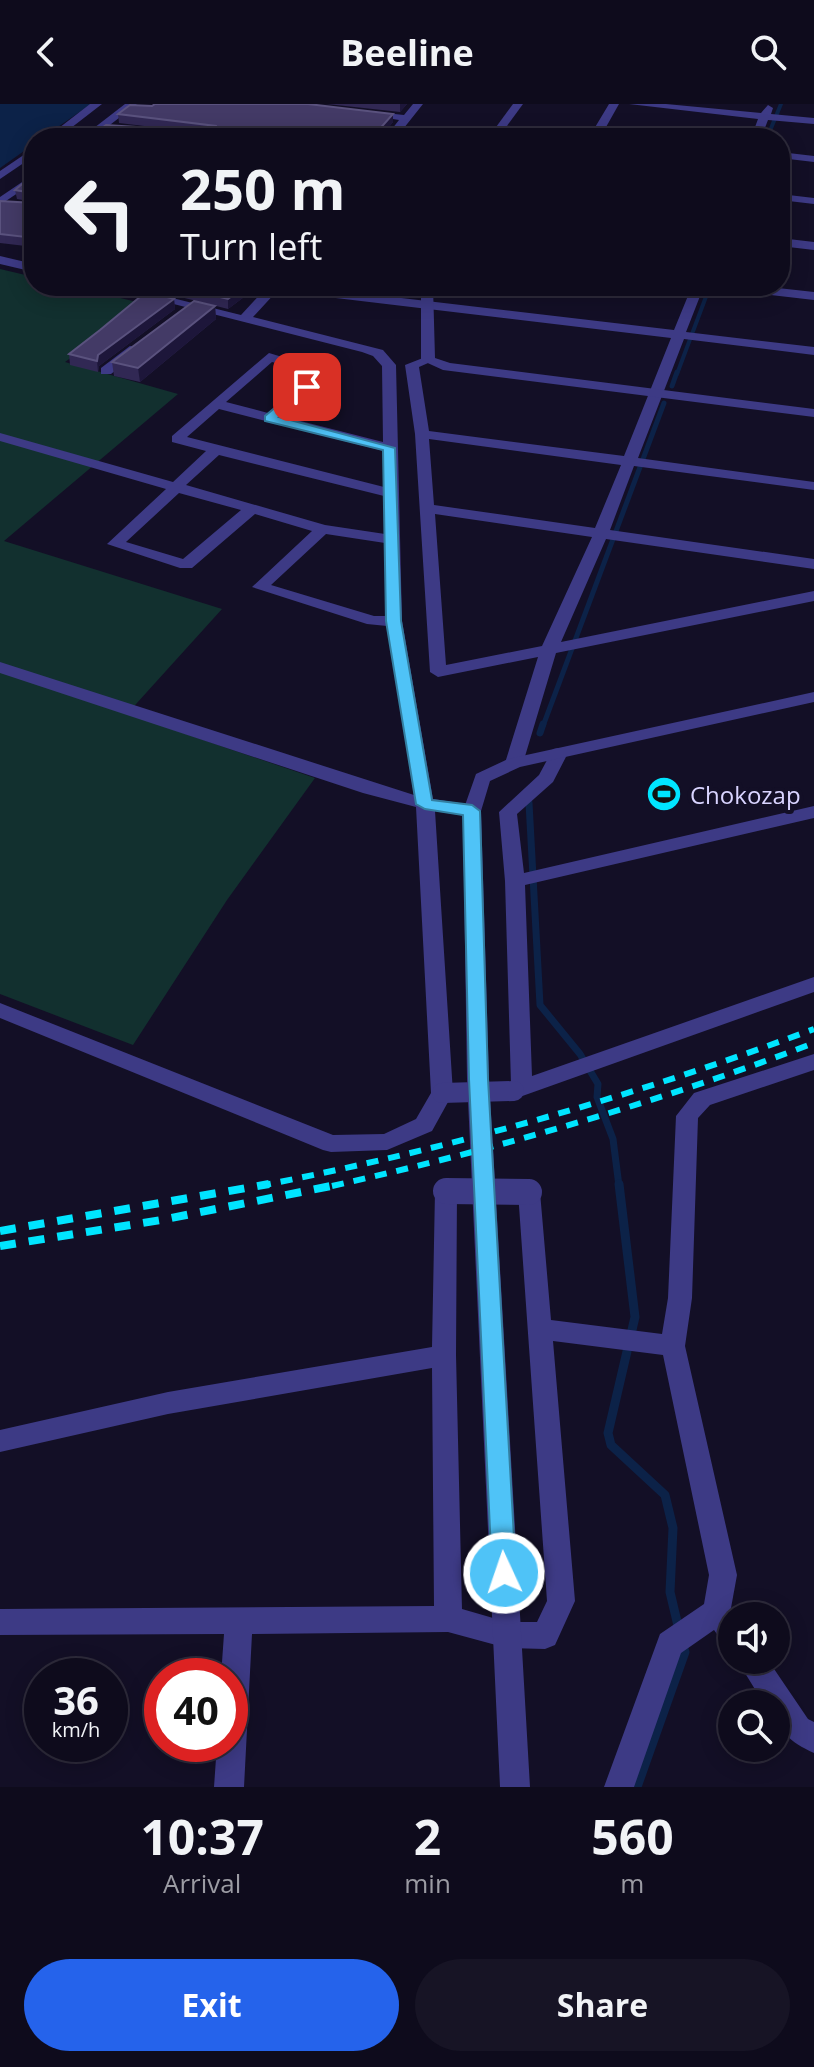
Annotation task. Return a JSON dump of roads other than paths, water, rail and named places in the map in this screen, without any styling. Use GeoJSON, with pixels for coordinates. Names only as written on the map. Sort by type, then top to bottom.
{"type":"FeatureCollection","features":[{"type":"Feature","properties":{"kind":"street"},"geometry":{"type":"LineString","coordinates":[[65,128],[97,104]]}},
{"type":"Feature","properties":{"kind":"street"},"geometry":{"type":"LineString","coordinates":[[101,127],[132,104]]}},
{"type":"Feature","properties":{"kind":"street"},"geometry":{"type":"LineString","coordinates":[[398,128],[418,104]]}},
{"type":"Feature","properties":{"kind":"street"},"geometry":{"type":"LineString","coordinates":[[500,128],[518,104]]}},
{"type":"Feature","properties":{"kind":"street"},"geometry":{"type":"LineString","coordinates":[[601,128],[614,104]]}},
{"type":"Feature","properties":{"kind":"street"},"geometry":{"type":"LineString","coordinates":[[634,104],[814,121]]}},
{"type":"Feature","properties":{"kind":"street"},"geometry":{"type":"LineString","coordinates":[[763,128],[771,117],[769,104]]}},
{"type":"Feature","properties":{"kind":"street"},"geometry":{"type":"LineString","coordinates":[[360,113],[407,118]]}},
{"type":"Feature","properties":{"kind":"street"},"geometry":{"type":"LineString","coordinates":[[101,127],[117,128]]}},
{"type":"Feature","properties":{"kind":"street"},"geometry":{"type":"LineString","coordinates":[[790,156],[814,159]]}},
{"type":"Feature","properties":{"kind":"street"},"geometry":{"type":"LineString","coordinates":[[3,174],[24,158]]}},
{"type":"Feature","properties":{"kind":"street"},"geometry":{"type":"LineString","coordinates":[[0,186],[11,174],[3,174]]}},
{"type":"Feature","properties":{"kind":"street"},"geometry":{"type":"LineString","coordinates":[[0,202],[24,184]]}},
{"type":"Feature","properties":{"kind":"street"},"geometry":{"type":"LineString","coordinates":[[790,198],[814,201]]}},
{"type":"Feature","properties":{"kind":"street"},"geometry":{"type":"LineString","coordinates":[[0,202],[23,205]]}},
{"type":"Feature","properties":{"kind":"street"},"geometry":{"type":"LineString","coordinates":[[790,243],[814,246]]}},
{"type":"Feature","properties":{"kind":"street"},"geometry":{"type":"LineString","coordinates":[[0,250],[24,255]]}},
{"type":"Feature","properties":{"kind":"street"},"geometry":{"type":"LineString","coordinates":[[0,260],[24,266]]}},
{"type":"Feature","properties":{"kind":"street"},"geometry":{"type":"LineString","coordinates":[[790,293],[814,296]]}},
{"type":"Feature","properties":{"kind":"street"},"geometry":{"type":"LineString","coordinates":[[0,1010],[331,1144],[387,1142],[424,1125],[442,1093],[425,804],[394,621],[389,365],[378,353],[366,349],[246,317],[186,310],[141,296]]}},
{"type":"Feature","properties":{"kind":"street"},"geometry":{"type":"LineString","coordinates":[[246,317],[266,296]]}},
{"type":"Feature","properties":{"kind":"street"},"geometry":{"type":"LineString","coordinates":[[359,296],[814,351]]}},
{"type":"Feature","properties":{"kind":"street"},"geometry":{"type":"LineString","coordinates":[[427,296],[428,360]]}},
{"type":"Feature","properties":{"kind":"street"},"geometry":{"type":"LineString","coordinates":[[514,763],[555,650],[637,462],[656,394],[687,336],[696,296]]}},
{"type":"Feature","properties":{"kind":"street"},"geometry":{"type":"LineString","coordinates":[[106,371],[143,343]]}},
{"type":"Feature","properties":{"kind":"street"},"geometry":{"type":"LineString","coordinates":[[270,418],[325,372],[269,357],[177,439],[377,492],[391,491]]}},
{"type":"Feature","properties":{"kind":"street"},"geometry":{"type":"LineString","coordinates":[[389,365],[412,365],[428,360],[448,367],[814,413]]}},
{"type":"Feature","properties":{"kind":"street"},"geometry":{"type":"LineString","coordinates":[[412,365],[422,434],[438,672],[814,596]]}},
{"type":"Feature","properties":{"kind":"street"},"geometry":{"type":"LineString","coordinates":[[216,404],[389,448]]}},
{"type":"Feature","properties":{"kind":"street"},"geometry":{"type":"LineString","coordinates":[[422,434],[814,486]]}},
{"type":"Feature","properties":{"kind":"street"},"geometry":{"type":"LineString","coordinates":[[0,437],[323,529],[392,540]]}},
{"type":"Feature","properties":{"kind":"street"},"geometry":{"type":"LineString","coordinates":[[217,449],[115,544],[186,565],[253,508]]}},
{"type":"Feature","properties":{"kind":"street"},"geometry":{"type":"LineString","coordinates":[[428,509],[814,564]]}},
{"type":"Feature","properties":{"kind":"street"},"geometry":{"type":"LineString","coordinates":[[323,529],[260,587],[373,621],[394,621]]}},
{"type":"Feature","properties":{"kind":"street"},"geometry":{"type":"LineString","coordinates":[[0,667],[369,789],[425,804],[472,811]]}},
{"type":"Feature","properties":{"kind":"street"},"geometry":{"type":"LineString","coordinates":[[515,1787],[478,1079],[472,811],[482,778],[514,763],[814,697]]}},
{"type":"Feature","properties":{"kind":"street"},"geometry":{"type":"LineString","coordinates":[[518,1090],[521,880],[508,812],[547,778],[559,753]]}},
{"type":"Feature","properties":{"kind":"street"},"geometry":{"type":"LineString","coordinates":[[521,880],[814,812]]}},
{"type":"Feature","properties":{"kind":"street"},"geometry":{"type":"LineString","coordinates":[[442,1093],[518,1090],[814,984]]}},
{"type":"Feature","properties":{"kind":"street"},"geometry":{"type":"LineString","coordinates":[[724,1602],[723,1575],[673,1346],[680,1298],[687,1116],[702,1099],[814,1062]]}},
{"type":"Feature","properties":{"kind":"street"},"geometry":{"type":"LineString","coordinates":[[0,1622],[448,1619],[507,1635],[545,1636],[561,1601],[529,1192],[446,1191],[444,1355],[448,1619]]}},
{"type":"Feature","properties":{"kind":"street"},"geometry":{"type":"LineString","coordinates":[[540,1329],[673,1346]]}},
{"type":"Feature","properties":{"kind":"street"},"geometry":{"type":"LineString","coordinates":[[0,1441],[168,1403],[444,1355]]}},
{"type":"Feature","properties":{"kind":"street"},"geometry":{"type":"LineString","coordinates":[[229,1787],[239,1620]]}},
{"type":"Feature","properties":{"kind":"street"},"geometry":{"type":"LineString","coordinates":[[619,1787],[670,1644],[682,1636],[718,1624]]}},
{"type":"Feature","properties":{"kind":"street"},"geometry":{"type":"LineString","coordinates":[[761,1674],[798,1729],[814,1738]]}},
{"type":"Feature","properties":{"kind":"water"},"geometry":{"type":"Polygon","coordinates":[[[0,104],[91,104],[56,128],[24,128],[24,151],[0,168],[0,104]]]}},
{"type":"Feature","properties":{"kind":"waterway"},"geometry":{"type":"LineString","coordinates":[[771,128],[781,104]]}},
{"type":"Feature","properties":{"kind":"waterway"},"geometry":{"type":"LineString","coordinates":[[677,374],[706,296]]}},
{"type":"Feature","properties":{"kind":"waterway"},"geometry":{"type":"LineString","coordinates":[[672,386],[677,372]]}},
{"type":"Feature","properties":{"kind":"waterway"},"geometry":{"type":"LineString","coordinates":[[543,726],[664,403]]}},
{"type":"Feature","properties":{"kind":"waterway"},"geometry":{"type":"LineString","coordinates":[[540,733],[543,724]]}},
{"type":"Feature","properties":{"kind":"waterway"},"geometry":{"type":"LineString","coordinates":[[529,803],[540,1005],[580,1054],[598,1084],[597,1097],[613,1139],[619,1186]]}},
{"type":"Feature","properties":{"kind":"waterway"},"geometry":{"type":"LineString","coordinates":[[619,1184],[635,1317],[608,1433],[611,1445],[665,1495],[673,1528],[670,1592],[679,1630]]}},
{"type":"Feature","properties":{"kind":"waterway"},"geometry":{"type":"LineString","coordinates":[[637,1787],[685,1652],[682,1642]]}},
{"type":"Feature","properties":{"kind":"railway"},"geometry":{"type":"LineString","coordinates":[[266,1185],[400,1155],[540,1119],[677,1077],[814,1029]]}},
{"type":"Feature","properties":{"kind":"railway"},"geometry":{"type":"LineString","coordinates":[[337,1185],[576,1123],[814,1043]]}},
{"type":"Feature","properties":{"kind":"railway"},"geometry":{"type":"LineString","coordinates":[[337,1185],[341,1184]]}},
{"type":"Feature","properties":{"kind":"railway"},"geometry":{"type":"LineString","coordinates":[[0,1231],[266,1185]]}},
{"type":"Feature","properties":{"kind":"railway"},"geometry":{"type":"LineString","coordinates":[[259,1186],[266,1185]]}},
{"type":"Feature","properties":{"kind":"railway"},"geometry":{"type":"LineString","coordinates":[[0,1246],[161,1220],[337,1185]]}},
{"type":"Feature","properties":{"kind":"railway"},"geometry":{"type":"LineString","coordinates":[[332,1186],[337,1185]]}},
{"type":"Feature","properties":{"kind":"place","name":"Chokozap"},"geometry":{"type":"Point","coordinates":[664,794]}}]}
